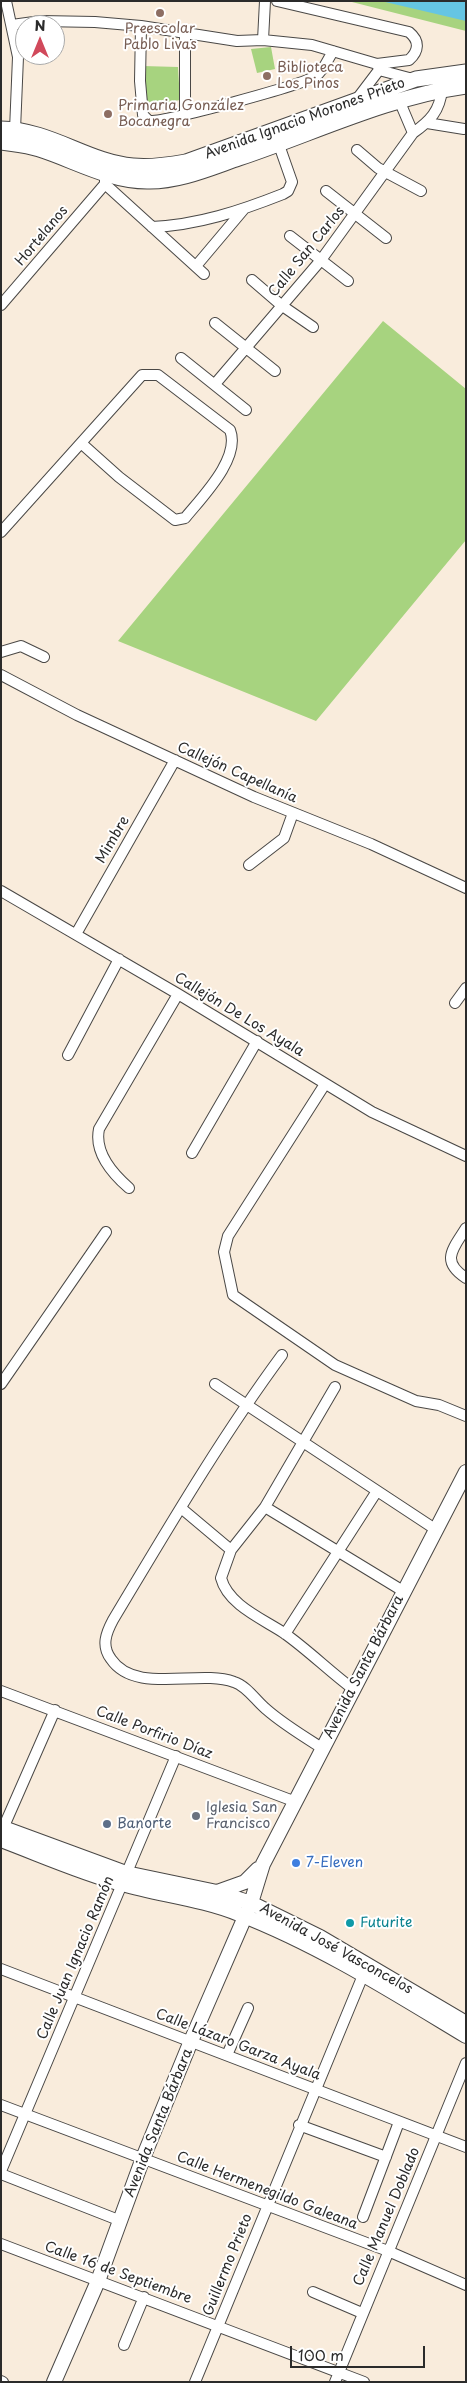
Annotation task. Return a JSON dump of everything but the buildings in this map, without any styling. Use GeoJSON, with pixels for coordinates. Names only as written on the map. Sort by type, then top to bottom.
{"type":"FeatureCollection","features":[{"type":"Feature","properties":{"kind":"main road","name":"Avenida Ignacio Morones Prieto"},"geometry":{"type":"LineString","coordinates":[[8,130],[44,136],[110,161],[132,166],[160,166],[186,162],[416,79],[448,73],[466,72]]}},
{"type":"Feature","properties":{"kind":"main road","name":"Avenida Ignacio Morones Prieto"},"geometry":{"type":"LineString","coordinates":[[1,142],[37,148],[105,178],[162,181],[280,145],[399,100],[442,89],[466,86]]}},
{"type":"Feature","properties":{"kind":"street"},"geometry":{"type":"LineString","coordinates":[[6,1],[12,25],[18,67],[8,130]]}},
{"type":"Feature","properties":{"kind":"street"},"geometry":{"type":"LineString","coordinates":[[263,40],[265,1]]}},
{"type":"Feature","properties":{"kind":"street"},"geometry":{"type":"LineString","coordinates":[[277,1],[409,32],[415,37],[418,43],[417,51],[409,60],[378,67],[355,101]]}},
{"type":"Feature","properties":{"kind":"street"},"geometry":{"type":"LineString","coordinates":[[12,25],[41,21],[95,22],[141,26],[237,40],[263,40],[312,45],[416,79]]}},
{"type":"Feature","properties":{"kind":"street"},"geometry":{"type":"LineString","coordinates":[[141,26],[140,81],[143,115],[146,120],[154,121],[185,114],[308,79],[320,71],[333,51]]}},
{"type":"Feature","properties":{"kind":"street"},"geometry":{"type":"LineString","coordinates":[[185,33],[185,114]]}},
{"type":"Feature","properties":{"kind":"street","name":"Calle San Carlos"},"geometry":{"type":"LineString","coordinates":[[215,384],[321,260],[356,215],[413,133],[427,123],[437,109],[442,89]]}},
{"type":"Feature","properties":{"kind":"street"},"geometry":{"type":"LineString","coordinates":[[399,100],[413,133]]}},
{"type":"Feature","properties":{"kind":"street"},"geometry":{"type":"LineString","coordinates":[[427,123],[464,129]]}},
{"type":"Feature","properties":{"kind":"street"},"geometry":{"type":"LineString","coordinates":[[152,227],[196,223],[244,209],[283,194],[291,186],[292,176],[280,145]]}},
{"type":"Feature","properties":{"kind":"street"},"geometry":{"type":"LineString","coordinates":[[357,150],[378,168],[421,191]]}},
{"type":"Feature","properties":{"kind":"street"},"geometry":{"type":"LineString","coordinates":[[105,178],[152,227],[200,270],[244,209]]}},
{"type":"Feature","properties":{"kind":"street","name":"Hortelanos"},"geometry":{"type":"LineString","coordinates":[[1,305],[105,178]]}},
{"type":"Feature","properties":{"kind":"street"},"geometry":{"type":"LineString","coordinates":[[326,191],[386,238]]}},
{"type":"Feature","properties":{"kind":"street"},"geometry":{"type":"LineString","coordinates":[[290,236],[348,281]]}},
{"type":"Feature","properties":{"kind":"street"},"geometry":{"type":"LineString","coordinates":[[252,280],[281,305],[313,327]]}},
{"type":"Feature","properties":{"kind":"street"},"geometry":{"type":"LineString","coordinates":[[215,323],[275,371]]}},
{"type":"Feature","properties":{"kind":"street"},"geometry":{"type":"LineString","coordinates":[[180,358],[246,410]]}},
{"type":"Feature","properties":{"kind":"street"},"geometry":{"type":"LineString","coordinates":[[1,532],[81,443],[142,376],[148,374],[158,375],[230,430],[232,442],[224,470],[185,518],[180,520],[174,520],[119,477],[81,443]]}},
{"type":"Feature","properties":{"kind":"street"},"geometry":{"type":"LineString","coordinates":[[1,652],[21,646],[44,657]]}},
{"type":"Feature","properties":{"kind":"street","name":"Callejón Capellanía"},"geometry":{"type":"LineString","coordinates":[[1,675],[76,715],[294,813],[378,847],[466,888]]}},
{"type":"Feature","properties":{"kind":"street","name":"Mimbre"},"geometry":{"type":"LineString","coordinates":[[76,934],[175,760]]}},
{"type":"Feature","properties":{"kind":"street"},"geometry":{"type":"LineString","coordinates":[[249,865],[284,838],[294,813]]}},
{"type":"Feature","properties":{"kind":"street","name":"Callejón De Los Ayala"},"geometry":{"type":"LineString","coordinates":[[1,891],[119,959],[393,1123],[466,1156]]}},
{"type":"Feature","properties":{"kind":"street"},"geometry":{"type":"LineString","coordinates":[[68,1055],[119,959]]}},
{"type":"Feature","properties":{"kind":"street"},"geometry":{"type":"LineString","coordinates":[[455,1003],[466,988]]}},
{"type":"Feature","properties":{"kind":"street"},"geometry":{"type":"LineString","coordinates":[[130,1188],[117,1177],[106,1163],[99,1138],[99,1129],[178,994]]}},
{"type":"Feature","properties":{"kind":"street"},"geometry":{"type":"LineString","coordinates":[[192,1153],[258,1042]]}},
{"type":"Feature","properties":{"kind":"street"},"geometry":{"type":"LineString","coordinates":[[325,1084],[228,1236],[224,1252],[233,1294],[335,1365],[416,1401],[439,1405],[466,1416]]}},
{"type":"Feature","properties":{"kind":"street"},"geometry":{"type":"LineString","coordinates":[[466,1228],[450,1254],[450,1263],[455,1271],[466,1278]]}},
{"type":"Feature","properties":{"kind":"street"},"geometry":{"type":"LineString","coordinates":[[1,1384],[106,1232]]}},
{"type":"Feature","properties":{"kind":"street"},"geometry":{"type":"LineString","coordinates":[[282,1355],[246,1404],[180,1508],[113,1620],[106,1633],[107,1653],[122,1671],[132,1676],[235,1682],[266,1710],[322,1748]]}},
{"type":"Feature","properties":{"kind":"street"},"geometry":{"type":"LineString","coordinates":[[215,1384],[436,1529]]}},
{"type":"Feature","properties":{"kind":"street"},"geometry":{"type":"LineString","coordinates":[[335,1387],[265,1507],[231,1550],[221,1578],[226,1589],[257,1617],[284,1634],[354,1689]]}},
{"type":"Feature","properties":{"kind":"street","name":"Avenida Santa Bárbara"},"geometry":{"type":"LineString","coordinates":[[54,2382],[98,2281],[143,2158],[261,1866],[296,1802],[322,1748],[466,1472]]}},
{"type":"Feature","properties":{"kind":"street"},"geometry":{"type":"LineString","coordinates":[[284,1634],[377,1491]]}},
{"type":"Feature","properties":{"kind":"street"},"geometry":{"type":"LineString","coordinates":[[265,1507],[403,1591]]}},
{"type":"Feature","properties":{"kind":"street"},"geometry":{"type":"LineString","coordinates":[[180,1508],[231,1550]]}},
{"type":"Feature","properties":{"kind":"street","name":"Calle Porfirio Díaz"},"geometry":{"type":"LineString","coordinates":[[1,1691],[56,1710],[296,1802]]}},
{"type":"Feature","properties":{"kind":"street"},"geometry":{"type":"LineString","coordinates":[[2,1832],[56,1710]]}},
{"type":"Feature","properties":{"kind":"street","name":"Calle Juan Ignacio Ramón"},"geometry":{"type":"LineString","coordinates":[[1,2173],[73,1997],[176,1756]]}},
{"type":"Feature","properties":{"kind":"street","name":"Avenida José Vasconcelos"},"geometry":{"type":"LineString","coordinates":[[2,1832],[123,1879],[241,1915],[365,1970],[466,2023]]}},
{"type":"Feature","properties":{"kind":"street"},"geometry":{"type":"LineString","coordinates":[[217,1892],[245,1882],[261,1866]]}},
{"type":"Feature","properties":{"kind":"street","name":"Avenida José Vasconcelos"},"geometry":{"type":"LineString","coordinates":[[123,1879],[217,1892],[248,1901],[320,1937],[365,1970],[466,2036]]}},
{"type":"Feature","properties":{"kind":"street","name":"Calle Lázaro Garza Ayala"},"geometry":{"type":"LineString","coordinates":[[1,1969],[466,2147]]}},
{"type":"Feature","properties":{"kind":"street","name":"Guillermo Prieto"},"geometry":{"type":"LineString","coordinates":[[195,2382],[299,2125],[365,1970]]}},
{"type":"Feature","properties":{"kind":"street"},"geometry":{"type":"LineString","coordinates":[[227,2055],[248,2008]]}},
{"type":"Feature","properties":{"kind":"street","name":"Calle Manuel Doblado"},"geometry":{"type":"LineString","coordinates":[[337,2377],[466,2063]]}},
{"type":"Feature","properties":{"kind":"street","name":"Calle Hermenegildo Galeana"},"geometry":{"type":"LineString","coordinates":[[1,2105],[388,2251],[466,2285]]}},
{"type":"Feature","properties":{"kind":"street"},"geometry":{"type":"LineString","coordinates":[[363,2217],[399,2122]]}},
{"type":"Feature","properties":{"kind":"street"},"geometry":{"type":"LineString","coordinates":[[299,2125],[386,2158]]}},
{"type":"Feature","properties":{"kind":"street"},"geometry":{"type":"LineString","coordinates":[[1,2173],[121,2221]]}},
{"type":"Feature","properties":{"kind":"street","name":"Calle 16 de Septiembre"},"geometry":{"type":"LineString","coordinates":[[1,2244],[219,2326],[337,2377],[364,2382]]}},
{"type":"Feature","properties":{"kind":"street"},"geometry":{"type":"LineString","coordinates":[[313,2292],[362,2313]]}},
{"type":"Feature","properties":{"kind":"street"},"geometry":{"type":"LineString","coordinates":[[124,2346],[144,2297]]}},
{"type":"Feature","properties":{"kind":"green space"},"geometry":{"type":"Polygon","coordinates":[[[348,1],[466,1],[466,31],[348,1]]]}},
{"type":"Feature","properties":{"kind":"green space"},"geometry":{"type":"Polygon","coordinates":[[[271,47],[275,69],[257,73],[251,49],[271,47]]]}},
{"type":"Feature","properties":{"kind":"green space"},"geometry":{"type":"Polygon","coordinates":[[[143,66],[178,67],[180,100],[146,106],[143,66]]]}},
{"type":"Feature","properties":{"kind":"green space"},"geometry":{"type":"Polygon","coordinates":[[[383,321],[466,389],[466,540],[316,721],[118,641],[383,321]]]}},
{"type":"Feature","properties":{"kind":"water"},"geometry":{"type":"Polygon","coordinates":[[[381,1],[466,1],[466,21],[381,1]]]}},
{"type":"Feature","properties":{"kind":"place","name":"Preescolar Pablo Livas"},"geometry":{"type":"Point","coordinates":[160,13]}},
{"type":"Feature","properties":{"kind":"place","name":"Biblioteca Los Pinos"},"geometry":{"type":"Point","coordinates":[267,76]}},
{"type":"Feature","properties":{"kind":"place","name":"Primaria González Bocanegra"},"geometry":{"type":"Point","coordinates":[108,114]}},
{"type":"Feature","properties":{"kind":"place","name":"Iglesia San Francisco"},"geometry":{"type":"Point","coordinates":[196,1816]}},
{"type":"Feature","properties":{"kind":"place","name":"Banorte"},"geometry":{"type":"Point","coordinates":[107,1824]}},
{"type":"Feature","properties":{"kind":"place","name":"7-Eleven"},"geometry":{"type":"Point","coordinates":[296,1863]}},
{"type":"Feature","properties":{"kind":"place","name":"Futurite"},"geometry":{"type":"Point","coordinates":[350,1923]}}]}
